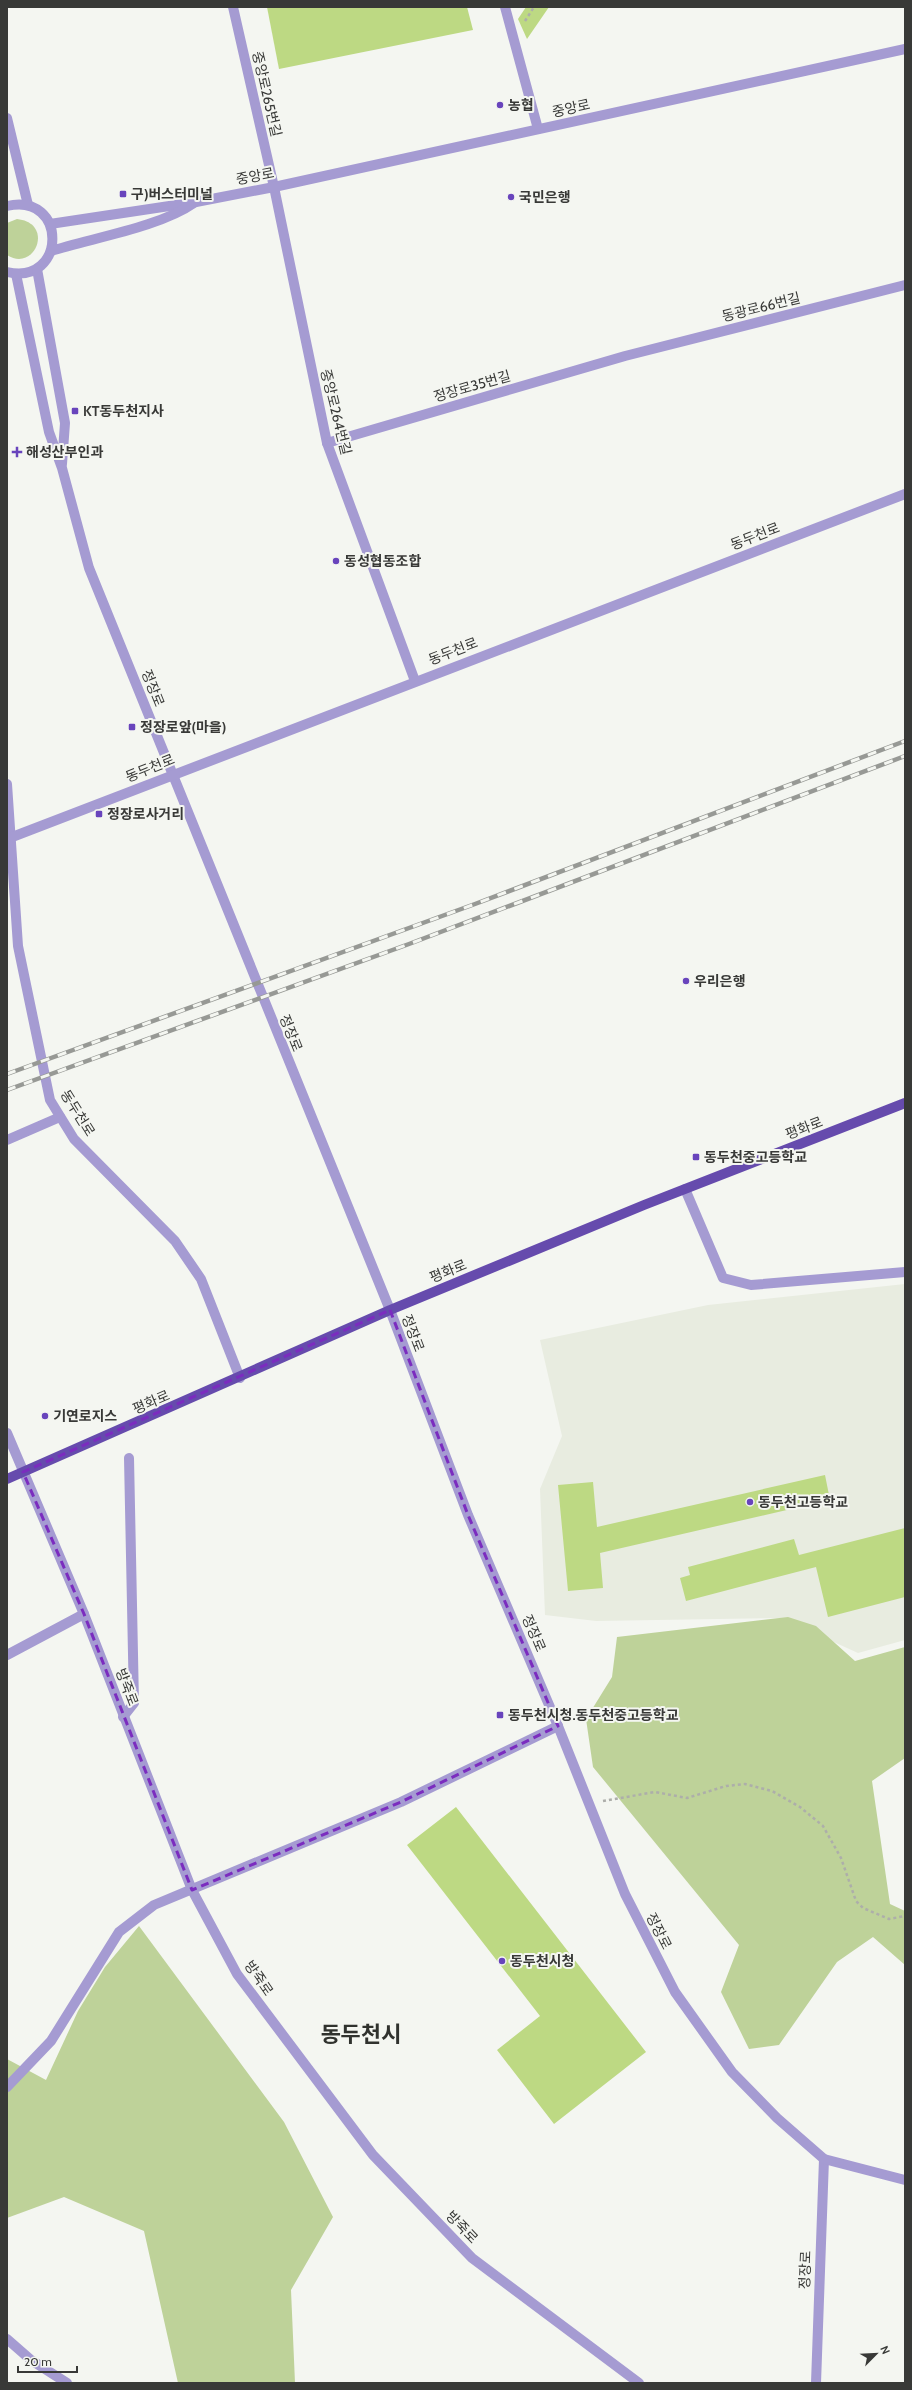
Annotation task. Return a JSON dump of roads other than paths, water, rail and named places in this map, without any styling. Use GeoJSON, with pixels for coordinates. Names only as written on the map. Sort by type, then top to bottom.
{"type":"FeatureCollection","features":[{"type":"Feature","properties":{"kind":"main road","name":"평화로"},"geometry":{"type":"LineString","coordinates":[[7,1479],[240,1378],[390,1310],[685,1189],[905,1104]]}},
{"type":"Feature","properties":{"kind":"street","name":"중앙로265번길"},"geometry":{"type":"LineString","coordinates":[[233,7],[274,187]]}},
{"type":"Feature","properties":{"kind":"street"},"geometry":{"type":"LineString","coordinates":[[506,7],[538,129]]}},
{"type":"Feature","properties":{"kind":"street","name":"중앙로"},"geometry":{"type":"LineString","coordinates":[[50,224],[196,202],[274,187],[905,49]]}},
{"type":"Feature","properties":{"kind":"street"},"geometry":{"type":"LineString","coordinates":[[7,118],[28,205]]}},
{"type":"Feature","properties":{"kind":"street","name":"중앙로264번길"},"geometry":{"type":"LineString","coordinates":[[274,187],[327,443],[415,681]]}},
{"type":"Feature","properties":{"kind":"street"},"geometry":{"type":"LineString","coordinates":[[51,251],[134,228],[183,211],[196,202]]}},
{"type":"Feature","properties":{"kind":"street"},"geometry":{"type":"LineString","coordinates":[[7,206],[16,204],[28,205],[39,210],[50,224],[53,240],[51,251],[37,268],[27,273],[11,273],[49,432],[62,468]]}},
{"type":"Feature","properties":{"kind":"street"},"geometry":{"type":"LineString","coordinates":[[37,268],[65,423],[62,468]]}},
{"type":"Feature","properties":{"kind":"street","name":"동광로66번길"},"geometry":{"type":"LineString","coordinates":[[624,356],[905,285]]}},
{"type":"Feature","properties":{"kind":"street","name":"정장로35번길"},"geometry":{"type":"LineString","coordinates":[[327,443],[624,356]]}},
{"type":"Feature","properties":{"kind":"street","name":"정장로"},"geometry":{"type":"LineString","coordinates":[[62,468],[89,568],[390,1310],[468,1515],[558,1726],[625,1894],[675,1992],[732,2072],[777,2118],[824,2159],[905,2180]]}},
{"type":"Feature","properties":{"kind":"street","name":"동두천로"},"geometry":{"type":"LineString","coordinates":[[9,838],[905,494]]}},
{"type":"Feature","properties":{"kind":"street","name":"동두천로"},"geometry":{"type":"LineString","coordinates":[[7,784],[9,838],[18,946],[50,1100],[74,1139],[175,1241],[201,1279],[240,1378]]}},
{"type":"Feature","properties":{"kind":"street"},"geometry":{"type":"LineString","coordinates":[[7,1140],[60,1117]]}},
{"type":"Feature","properties":{"kind":"street"},"geometry":{"type":"LineString","coordinates":[[685,1189],[723,1278],[751,1285],[905,1272]]}},
{"type":"Feature","properties":{"kind":"street","name":"방죽로"},"geometry":{"type":"LineString","coordinates":[[7,1432],[84,1614],[192,1890],[237,1974],[373,2155],[472,2258],[639,2383]]}},
{"type":"Feature","properties":{"kind":"street"},"geometry":{"type":"LineString","coordinates":[[124,1717],[134,1704],[129,1458]]}},
{"type":"Feature","properties":{"kind":"street"},"geometry":{"type":"LineString","coordinates":[[7,1655],[84,1614]]}},
{"type":"Feature","properties":{"kind":"street"},"geometry":{"type":"LineString","coordinates":[[7,2087],[51,2041],[119,1932],[154,1905],[401,1802],[558,1726]]}},
{"type":"Feature","properties":{"kind":"street","name":"정장로"},"geometry":{"type":"LineString","coordinates":[[816,2383],[824,2159]]}},
{"type":"Feature","properties":{"kind":"street"},"geometry":{"type":"LineString","coordinates":[[7,2338],[32,2360],[67,2383]]}},
{"type":"Feature","properties":{"kind":"railway"},"geometry":{"type":"LineString","coordinates":[[7,1074],[475,904],[905,741]]}},
{"type":"Feature","properties":{"kind":"railway"},"geometry":{"type":"LineString","coordinates":[[7,1090],[409,944],[905,756]]}},
{"type":"Feature","properties":{"kind":"place","name":"농협"},"geometry":{"type":"Point","coordinates":[500,105]}},
{"type":"Feature","properties":{"kind":"place","name":"구)버스터미널"},"geometry":{"type":"Point","coordinates":[123,194]}},
{"type":"Feature","properties":{"kind":"place","name":"국민은행"},"geometry":{"type":"Point","coordinates":[511,197]}},
{"type":"Feature","properties":{"kind":"place","name":"KT동두천지사"},"geometry":{"type":"Point","coordinates":[75,411]}},
{"type":"Feature","properties":{"kind":"place","name":"해성산부인과"},"geometry":{"type":"Point","coordinates":[17,452]}},
{"type":"Feature","properties":{"kind":"place","name":"동성협동조합"},"geometry":{"type":"Point","coordinates":[336,561]}},
{"type":"Feature","properties":{"kind":"place","name":"정장로앞(마을)"},"geometry":{"type":"Point","coordinates":[132,727]}},
{"type":"Feature","properties":{"kind":"place","name":"정장로사거리"},"geometry":{"type":"Point","coordinates":[99,814]}},
{"type":"Feature","properties":{"kind":"place","name":"우리은행"},"geometry":{"type":"Point","coordinates":[686,981]}},
{"type":"Feature","properties":{"kind":"place","name":"동두천중고등학교"},"geometry":{"type":"Point","coordinates":[696,1157]}},
{"type":"Feature","properties":{"kind":"place","name":"기연로지스"},"geometry":{"type":"Point","coordinates":[45,1416]}},
{"type":"Feature","properties":{"kind":"place","name":"동두천고등학교"},"geometry":{"type":"Point","coordinates":[750,1502]}},
{"type":"Feature","properties":{"kind":"place","name":"동두천시청.동두천중고등학교"},"geometry":{"type":"Point","coordinates":[500,1715]}},
{"type":"Feature","properties":{"kind":"place","name":"동두천시청"},"geometry":{"type":"Point","coordinates":[502,1961]}},
{"type":"Feature","properties":{"kind":"district","name":"동두천시"},"geometry":{"type":"Point","coordinates":[361,2034]}}]}
